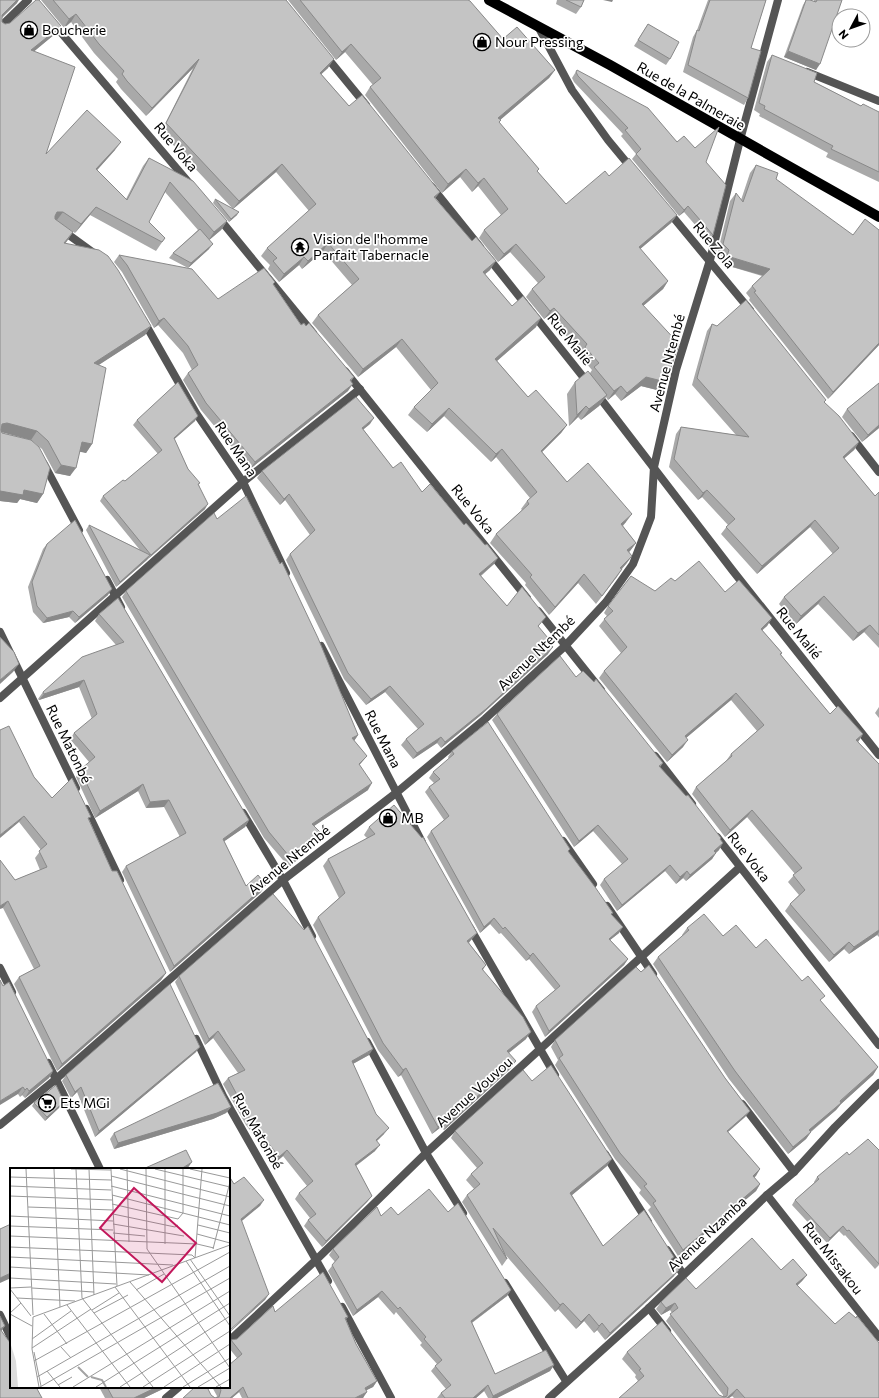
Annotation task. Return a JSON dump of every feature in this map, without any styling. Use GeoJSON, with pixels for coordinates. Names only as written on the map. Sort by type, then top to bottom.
{"type":"FeatureCollection","features":[{"type":"Feature","properties":{"kind":"main road","name":"Rue de la Palmeraie"},"geometry":{"type":"LineString","coordinates":[[489,0],[610,65],[740,140],[879,217]]}},
{"type":"Feature","properties":{"kind":"street"},"geometry":{"type":"LineString","coordinates":[[0,27],[28,0]]}},
{"type":"Feature","properties":{"kind":"street","name":"Avenue Ntembé"},"geometry":{"type":"LineString","coordinates":[[0,1125],[56,1079],[283,880],[487,722],[565,646],[606,602],[633,564],[651,517],[654,467],[676,370],[710,260],[740,140],[767,56],[778,0]]}},
{"type":"Feature","properties":{"kind":"street","name":"Rue Voka"},"geometry":{"type":"LineString","coordinates":[[48,18],[195,190]]}},
{"type":"Feature","properties":{"kind":"street"},"geometry":{"type":"LineString","coordinates":[[539,28],[572,90],[608,140],[638,176]]}},
{"type":"Feature","properties":{"kind":"street"},"geometry":{"type":"LineString","coordinates":[[321,49],[371,111]]}},
{"type":"Feature","properties":{"kind":"street"},"geometry":{"type":"LineString","coordinates":[[799,69],[879,101]]}},
{"type":"Feature","properties":{"kind":"street","name":"Rue Malié"},"geometry":{"type":"LineString","coordinates":[[426,179],[654,467],[733,572],[879,755]]}},
{"type":"Feature","properties":{"kind":"street","name":"Rue Zola"},"geometry":{"type":"LineString","coordinates":[[664,206],[755,316]]}},
{"type":"Feature","properties":{"kind":"street"},"geometry":{"type":"LineString","coordinates":[[210,208],[320,340]]}},
{"type":"Feature","properties":{"kind":"street"},"geometry":{"type":"LineString","coordinates":[[54,225],[99,257]]}},
{"type":"Feature","properties":{"kind":"street","name":"Rue Mana"},"geometry":{"type":"LineString","coordinates":[[137,309],[196,413],[243,482],[290,582]]}},
{"type":"Feature","properties":{"kind":"street","name":"Rue Voka"},"geometry":{"type":"LineString","coordinates":[[340,365],[605,694]]}},
{"type":"Feature","properties":{"kind":"street"},"geometry":{"type":"LineString","coordinates":[[0,698],[243,482],[360,389]]}},
{"type":"Feature","properties":{"kind":"street"},"geometry":{"type":"LineString","coordinates":[[844,428],[879,472]]}},
{"type":"Feature","properties":{"kind":"street"},"geometry":{"type":"LineString","coordinates":[[40,456],[82,534]]}},
{"type":"Feature","properties":{"kind":"street"},"geometry":{"type":"LineString","coordinates":[[104,576],[127,617]]}},
{"type":"Feature","properties":{"kind":"street","name":"Rue Matonbé"},"geometry":{"type":"LineString","coordinates":[[0,632],[124,888]]}},
{"type":"Feature","properties":{"kind":"street","name":"Rue Mana"},"geometry":{"type":"LineString","coordinates":[[317,638],[425,847]]}},
{"type":"Feature","properties":{"kind":"street"},"geometry":{"type":"LineString","coordinates":[[650,750],[697,812]]}},
{"type":"Feature","properties":{"kind":"street"},"geometry":{"type":"LineString","coordinates":[[239,806],[283,880],[315,940]]}},
{"type":"Feature","properties":{"kind":"street","name":"Rue Voka"},"geometry":{"type":"LineString","coordinates":[[712,830],[879,1045]]}},
{"type":"Feature","properties":{"kind":"street"},"geometry":{"type":"LineString","coordinates":[[558,832],[659,983]]}},
{"type":"Feature","properties":{"kind":"street","name":"Avenue Vouvou"},"geometry":{"type":"LineString","coordinates":[[230,1341],[426,1153],[740,867]]}},
{"type":"Feature","properties":{"kind":"street"},"geometry":{"type":"LineString","coordinates":[[466,921],[539,1050],[560,1084]]}},
{"type":"Feature","properties":{"kind":"street"},"geometry":{"type":"LineString","coordinates":[[0,968],[18,1003]]}},
{"type":"Feature","properties":{"kind":"street","name":"Rue Matonbé"},"geometry":{"type":"LineString","coordinates":[[194,1034],[223,1096],[331,1288]]}},
{"type":"Feature","properties":{"kind":"street"},"geometry":{"type":"LineString","coordinates":[[364,1036],[426,1153],[467,1220]]}},
{"type":"Feature","properties":{"kind":"street"},"geometry":{"type":"LineString","coordinates":[[45,1058],[100,1168]]}},
{"type":"Feature","properties":{"kind":"street","name":"Avenue Nzamba"},"geometry":{"type":"LineString","coordinates":[[549,1398],[566,1381],[650,1308],[683,1274],[767,1195],[794,1172],[835,1127],[879,1083]]}},
{"type":"Feature","properties":{"kind":"street"},"geometry":{"type":"LineString","coordinates":[[735,1094],[794,1172]]}},
{"type":"Feature","properties":{"kind":"street"},"geometry":{"type":"LineString","coordinates":[[599,1145],[654,1230]]}},
{"type":"Feature","properties":{"kind":"street","name":"Rue Missakou"},"geometry":{"type":"LineString","coordinates":[[767,1195],[879,1337]]}},
{"type":"Feature","properties":{"kind":"street"},"geometry":{"type":"LineString","coordinates":[[662,1242],[683,1274]]}},
{"type":"Feature","properties":{"kind":"street"},"geometry":{"type":"LineString","coordinates":[[500,1273],[566,1381]]}},
{"type":"Feature","properties":{"kind":"street"},"geometry":{"type":"LineString","coordinates":[[339,1301],[391,1398]]}},
{"type":"Feature","properties":{"kind":"street"},"geometry":{"type":"LineString","coordinates":[[650,1308],[673,1338]]}},
{"type":"Feature","properties":{"kind":"street"},"geometry":{"type":"LineString","coordinates":[[0,1315],[10,1336]]}},
{"type":"Feature","properties":{"kind":"street"},"geometry":{"type":"LineString","coordinates":[[166,1398],[178,1388]]}},
{"type":"Feature","properties":{"kind":"building"},"geometry":{"type":"Polygon","coordinates":[[[0,0],[17,0],[2,15],[2,22],[5,24],[10,23],[36,0],[39,0],[61,26],[31,50],[75,67],[46,154],[87,110],[121,142],[96,169],[127,200],[149,158],[193,181],[227,221],[214,232],[170,182],[149,222],[165,238],[162,242],[96,207],[81,224],[63,212],[57,212],[55,219],[73,232],[64,243],[99,250],[108,256],[151,326],[94,363],[106,368],[92,444],[82,442],[76,468],[61,465],[48,441],[37,431],[7,423],[2,424],[2,433],[31,440],[39,447],[50,468],[43,494],[24,490],[23,495],[0,491],[0,0]]]}},
{"type":"Feature","properties":{"kind":"building"},"geometry":{"type":"Polygon","coordinates":[[[53,0],[286,0],[334,59],[320,73],[349,106],[362,95],[440,192],[434,197],[472,241],[476,237],[496,261],[483,272],[512,306],[523,296],[541,318],[495,359],[528,397],[536,390],[567,425],[541,451],[567,482],[588,463],[632,514],[621,524],[636,543],[627,550],[632,556],[620,568],[622,569],[602,596],[584,574],[555,607],[530,577],[532,575],[496,534],[529,504],[527,501],[537,492],[502,449],[496,454],[449,408],[432,424],[414,407],[438,383],[402,339],[363,369],[318,315],[359,279],[328,243],[308,261],[304,257],[284,274],[273,261],[277,258],[267,248],[316,204],[282,164],[239,201],[166,123],[199,59],[152,108],[127,81],[122,74],[124,71],[99,44],[76,14],[69,19],[53,0]]]}},
{"type":"Feature","properties":{"kind":"building"},"geometry":{"type":"Polygon","coordinates":[[[300,0],[468,0],[503,39],[517,27],[555,70],[498,118],[501,120],[499,122],[539,169],[537,171],[566,204],[605,171],[609,176],[629,158],[677,215],[639,247],[668,281],[642,304],[679,344],[666,382],[646,377],[627,393],[621,386],[614,391],[594,367],[599,363],[585,347],[587,344],[554,308],[550,311],[532,289],[545,277],[516,244],[504,254],[484,230],[508,209],[484,178],[478,183],[466,169],[448,184],[370,87],[381,78],[351,44],[342,52],[300,0]]]}},
{"type":"Feature","properties":{"kind":"building"},"geometry":{"type":"Polygon","coordinates":[[[566,0],[584,0],[581,7],[566,0]]]}},
{"type":"Feature","properties":{"kind":"building"},"geometry":{"type":"Polygon","coordinates":[[[710,0],[766,0],[751,48],[761,51],[748,98],[688,65],[697,30],[699,31],[710,0]]]}},
{"type":"Feature","properties":{"kind":"building"},"geometry":{"type":"Polygon","coordinates":[[[806,0],[816,2],[817,0],[842,0],[839,8],[831,8],[831,32],[820,64],[788,51],[806,0]]]}},
{"type":"Feature","properties":{"kind":"building"},"geometry":{"type":"Polygon","coordinates":[[[648,24],[679,42],[670,59],[638,40],[648,24]]]}},
{"type":"Feature","properties":{"kind":"building"},"geometry":{"type":"Polygon","coordinates":[[[772,55],[817,73],[814,82],[861,106],[863,104],[879,112],[879,172],[831,149],[833,146],[764,109],[765,106],[759,103],[772,55]]]}},
{"type":"Feature","properties":{"kind":"building"},"geometry":{"type":"Polygon","coordinates":[[[577,70],[648,108],[677,142],[684,136],[695,148],[719,127],[706,162],[726,185],[713,235],[688,206],[684,210],[636,154],[641,149],[625,130],[628,128],[578,76],[576,72],[577,70]]]}},
{"type":"Feature","properties":{"kind":"building"},"geometry":{"type":"Polygon","coordinates":[[[756,165],[778,173],[776,179],[853,235],[865,219],[879,230],[879,343],[833,392],[754,292],[756,291],[752,286],[770,269],[727,256],[729,250],[723,244],[736,193],[743,202],[756,165]]]}},
{"type":"Feature","properties":{"kind":"building"},"geometry":{"type":"Polygon","coordinates":[[[215,199],[239,212],[231,219],[215,199]]]}},
{"type":"Feature","properties":{"kind":"building"},"geometry":{"type":"Polygon","coordinates":[[[200,229],[213,244],[191,263],[173,253],[200,229]]]}},
{"type":"Feature","properties":{"kind":"building"},"geometry":{"type":"Polygon","coordinates":[[[119,255],[192,269],[218,299],[264,268],[275,282],[273,284],[301,325],[304,323],[306,326],[309,323],[354,377],[350,380],[353,384],[255,462],[206,403],[188,373],[198,365],[188,346],[164,318],[159,321],[127,265],[119,255]]]}},
{"type":"Feature","properties":{"kind":"building"},"geometry":{"type":"Polygon","coordinates":[[[746,300],[826,400],[824,402],[839,416],[859,442],[843,457],[875,496],[879,492],[879,635],[870,625],[858,633],[824,596],[801,616],[784,597],[839,548],[815,520],[762,566],[726,527],[735,519],[707,490],[703,493],[674,459],[681,427],[749,437],[697,378],[712,324],[717,326],[746,300]]]}},
{"type":"Feature","properties":{"kind":"building"},"geometry":{"type":"Polygon","coordinates":[[[588,371],[607,395],[589,409],[586,406],[577,415],[575,382],[588,371]]]}},
{"type":"Feature","properties":{"kind":"building"},"geometry":{"type":"Polygon","coordinates":[[[178,382],[198,416],[174,438],[188,469],[200,483],[198,484],[208,504],[151,555],[103,496],[123,480],[125,481],[162,450],[137,420],[178,382]]]}},
{"type":"Feature","properties":{"kind":"building"},"geometry":{"type":"Polygon","coordinates":[[[879,383],[879,425],[868,435],[847,409],[879,383]]]}},
{"type":"Feature","properties":{"kind":"building"},"geometry":{"type":"Polygon","coordinates":[[[356,397],[374,418],[362,428],[393,468],[401,462],[422,492],[430,484],[464,525],[466,523],[485,545],[487,544],[498,558],[479,574],[507,606],[522,587],[546,617],[538,626],[553,647],[486,709],[445,742],[441,737],[417,753],[406,739],[424,724],[390,686],[371,699],[348,673],[290,554],[315,530],[289,494],[284,499],[262,471],[356,397]]]}},
{"type":"Feature","properties":{"kind":"building"},"geometry":{"type":"Polygon","coordinates":[[[246,496],[280,564],[282,562],[318,638],[358,735],[352,738],[367,756],[359,764],[372,783],[312,824],[323,835],[293,861],[269,832],[126,591],[214,513],[217,519],[246,496]]]}},
{"type":"Feature","properties":{"kind":"building"},"geometry":{"type":"Polygon","coordinates":[[[75,520],[112,589],[79,617],[73,611],[47,618],[37,606],[32,582],[47,544],[75,520]]]}},
{"type":"Feature","properties":{"kind":"building"},"geometry":{"type":"Polygon","coordinates":[[[89,525],[150,555],[120,582],[89,525]]]}},
{"type":"Feature","properties":{"kind":"building"},"geometry":{"type":"Polygon","coordinates":[[[699,561],[725,592],[739,580],[772,618],[761,629],[782,653],[780,654],[830,714],[838,706],[863,734],[856,740],[879,764],[879,930],[854,947],[849,942],[834,955],[790,904],[805,890],[793,875],[802,868],[752,810],[730,830],[696,787],[732,756],[731,754],[764,725],[736,693],[685,736],[688,740],[672,755],[604,671],[627,647],[604,619],[613,611],[608,606],[631,576],[655,591],[671,578],[675,581],[699,561]]]}},
{"type":"Feature","properties":{"kind":"building"},"geometry":{"type":"Polygon","coordinates":[[[118,598],[249,820],[223,839],[246,886],[258,875],[266,885],[174,966],[126,866],[186,833],[169,800],[150,802],[143,784],[100,811],[80,770],[95,757],[74,733],[97,714],[84,680],[44,694],[43,692],[82,657],[124,642],[99,614],[118,598]]]}},
{"type":"Feature","properties":{"kind":"building"},"geometry":{"type":"Polygon","coordinates":[[[0,637],[14,652],[19,664],[0,680],[0,637]]]}},
{"type":"Feature","properties":{"kind":"building"},"geometry":{"type":"Polygon","coordinates":[[[560,656],[576,677],[583,671],[594,682],[596,679],[663,763],[659,766],[686,796],[688,795],[721,838],[720,839],[723,843],[714,851],[716,853],[690,875],[687,871],[680,877],[670,865],[622,905],[604,879],[628,859],[598,825],[579,841],[497,714],[560,656]]]}},
{"type":"Feature","properties":{"kind":"building"},"geometry":{"type":"Polygon","coordinates":[[[488,722],[570,849],[568,851],[613,913],[611,914],[623,927],[609,939],[628,959],[549,1031],[536,1006],[560,986],[533,953],[530,956],[505,927],[503,929],[494,918],[484,927],[431,831],[449,816],[429,787],[440,779],[433,772],[454,754],[452,751],[488,722]]]}},
{"type":"Feature","properties":{"kind":"building"},"geometry":{"type":"Polygon","coordinates":[[[9,726],[34,777],[52,798],[72,778],[91,817],[88,818],[112,871],[117,871],[166,973],[62,1064],[19,977],[40,966],[8,901],[0,906],[0,860],[15,880],[47,867],[39,851],[47,844],[24,816],[0,835],[0,730],[9,726]]]}},
{"type":"Feature","properties":{"kind":"building"},"geometry":{"type":"Polygon","coordinates":[[[394,805],[422,838],[423,837],[477,933],[467,941],[486,965],[482,969],[523,1017],[531,1032],[507,1051],[516,1061],[449,1122],[446,1119],[438,1127],[406,1068],[403,1070],[383,1043],[318,917],[345,893],[328,859],[375,834],[369,827],[394,805]]]}},
{"type":"Feature","properties":{"kind":"building"},"geometry":{"type":"Polygon","coordinates":[[[273,894],[304,930],[308,926],[373,1049],[352,1061],[376,1114],[389,1128],[376,1140],[380,1145],[355,1164],[372,1196],[326,1241],[308,1220],[316,1214],[299,1193],[313,1181],[287,1150],[279,1157],[250,1119],[228,1078],[245,1070],[218,1031],[209,1039],[179,976],[273,894]]]}},
{"type":"Feature","properties":{"kind":"building"},"geometry":{"type":"Polygon","coordinates":[[[704,914],[723,936],[736,925],[756,948],[766,939],[802,981],[808,976],[825,996],[820,1000],[878,1067],[840,1101],[841,1103],[809,1130],[811,1132],[793,1147],[735,1071],[658,957],[689,930],[687,928],[704,914]]]}},
{"type":"Feature","properties":{"kind":"building"},"geometry":{"type":"Polygon","coordinates":[[[649,965],[725,1078],[750,1111],[727,1131],[760,1169],[753,1176],[760,1184],[683,1250],[653,1203],[656,1201],[644,1186],[647,1184],[620,1153],[559,1058],[563,1055],[555,1040],[636,967],[641,972],[649,965]]]}},
{"type":"Feature","properties":{"kind":"building"},"geometry":{"type":"Polygon","coordinates":[[[0,980],[3,986],[9,982],[53,1071],[29,1091],[27,1088],[25,1090],[23,1087],[0,1101],[0,980]]]}},
{"type":"Feature","properties":{"kind":"building"},"geometry":{"type":"Polygon","coordinates":[[[170,984],[200,1047],[99,1131],[81,1087],[75,1092],[66,1075],[170,984]]]}},
{"type":"Feature","properties":{"kind":"building"},"geometry":{"type":"Polygon","coordinates":[[[551,1065],[612,1159],[570,1193],[603,1246],[644,1210],[674,1257],[670,1260],[679,1270],[610,1333],[602,1323],[599,1326],[589,1314],[581,1322],[563,1303],[560,1305],[493,1228],[507,1259],[467,1195],[480,1184],[471,1174],[483,1163],[455,1131],[523,1070],[532,1081],[551,1065]]]}},
{"type":"Feature","properties":{"kind":"building"},"geometry":{"type":"Polygon","coordinates":[[[218,1083],[231,1107],[217,1113],[118,1143],[114,1133],[218,1083]]]}},
{"type":"Feature","properties":{"kind":"building"},"geometry":{"type":"Polygon","coordinates":[[[56,1085],[64,1102],[47,1117],[34,1103],[56,1085]]]}},
{"type":"Feature","properties":{"kind":"building"},"geometry":{"type":"Polygon","coordinates":[[[868,1139],[879,1150],[879,1264],[849,1230],[847,1231],[843,1226],[830,1238],[795,1200],[819,1179],[817,1177],[847,1152],[849,1155],[868,1139]]]}},
{"type":"Feature","properties":{"kind":"building"},"geometry":{"type":"Polygon","coordinates":[[[186,1150],[192,1162],[183,1168],[145,1168],[186,1150]]]}},
{"type":"Feature","properties":{"kind":"building"},"geometry":{"type":"Polygon","coordinates":[[[244,1177],[264,1200],[241,1219],[269,1294],[230,1330],[230,1178],[234,1184],[244,1177]]]}},
{"type":"Feature","properties":{"kind":"building"},"geometry":{"type":"Polygon","coordinates":[[[429,1189],[448,1212],[458,1203],[511,1290],[471,1321],[495,1374],[546,1350],[554,1365],[493,1396],[488,1385],[473,1398],[445,1398],[441,1393],[451,1385],[435,1366],[442,1360],[424,1339],[426,1337],[400,1307],[398,1309],[382,1291],[357,1310],[332,1265],[339,1257],[333,1249],[377,1207],[381,1216],[391,1207],[398,1215],[429,1189]]]}},
{"type":"Feature","properties":{"kind":"building"},"geometry":{"type":"Polygon","coordinates":[[[10,1224],[10,1273],[0,1278],[0,1229],[10,1224]]]}},
{"type":"Feature","properties":{"kind":"building"},"geometry":{"type":"Polygon","coordinates":[[[752,1238],[781,1270],[793,1259],[807,1275],[796,1284],[835,1324],[849,1312],[856,1318],[857,1316],[879,1343],[879,1398],[745,1398],[737,1389],[727,1398],[619,1398],[644,1376],[639,1370],[641,1369],[627,1352],[662,1321],[719,1395],[724,1397],[727,1396],[728,1388],[670,1314],[678,1308],[675,1303],[666,1308],[661,1302],[686,1278],[696,1289],[752,1238]]]}},
{"type":"Feature","properties":{"kind":"building"},"geometry":{"type":"Polygon","coordinates":[[[323,1272],[348,1317],[345,1318],[356,1344],[377,1381],[365,1388],[367,1392],[355,1398],[248,1398],[243,1387],[230,1398],[215,1398],[219,1397],[221,1390],[220,1388],[230,1388],[230,1364],[242,1354],[231,1340],[237,1339],[273,1306],[275,1312],[323,1272]]]}},
{"type":"Feature","properties":{"kind":"building"},"geometry":{"type":"Polygon","coordinates":[[[0,1316],[5,1326],[0,1329],[0,1316]]]}},
{"type":"Feature","properties":{"kind":"building"},"geometry":{"type":"Polygon","coordinates":[[[0,1329],[10,1343],[10,1388],[37,1388],[42,1398],[0,1398],[0,1329]]]}},
{"type":"Feature","properties":{"kind":"building"},"geometry":{"type":"Polygon","coordinates":[[[108,1388],[155,1388],[134,1398],[113,1398],[108,1388]]]}},
{"type":"Feature","properties":{"kind":"building"},"geometry":{"type":"Polygon","coordinates":[[[194,1388],[208,1388],[211,1395],[215,1398],[183,1398],[194,1388]]]}},
{"type":"Feature","properties":{"kind":"place","name":"Boucherie"},"geometry":{"type":"Point","coordinates":[29,30]}},
{"type":"Feature","properties":{"kind":"place","name":"Nour Pressing"},"geometry":{"type":"Point","coordinates":[482,42]}},
{"type":"Feature","properties":{"kind":"place","name":"Vision de l'homme Parfait Tabernacle"},"geometry":{"type":"Point","coordinates":[300,247]}},
{"type":"Feature","properties":{"kind":"place","name":"MB"},"geometry":{"type":"Point","coordinates":[388,818]}},
{"type":"Feature","properties":{"kind":"place","name":"Ets MGi"},"geometry":{"type":"Point","coordinates":[47,1103]}}]}
